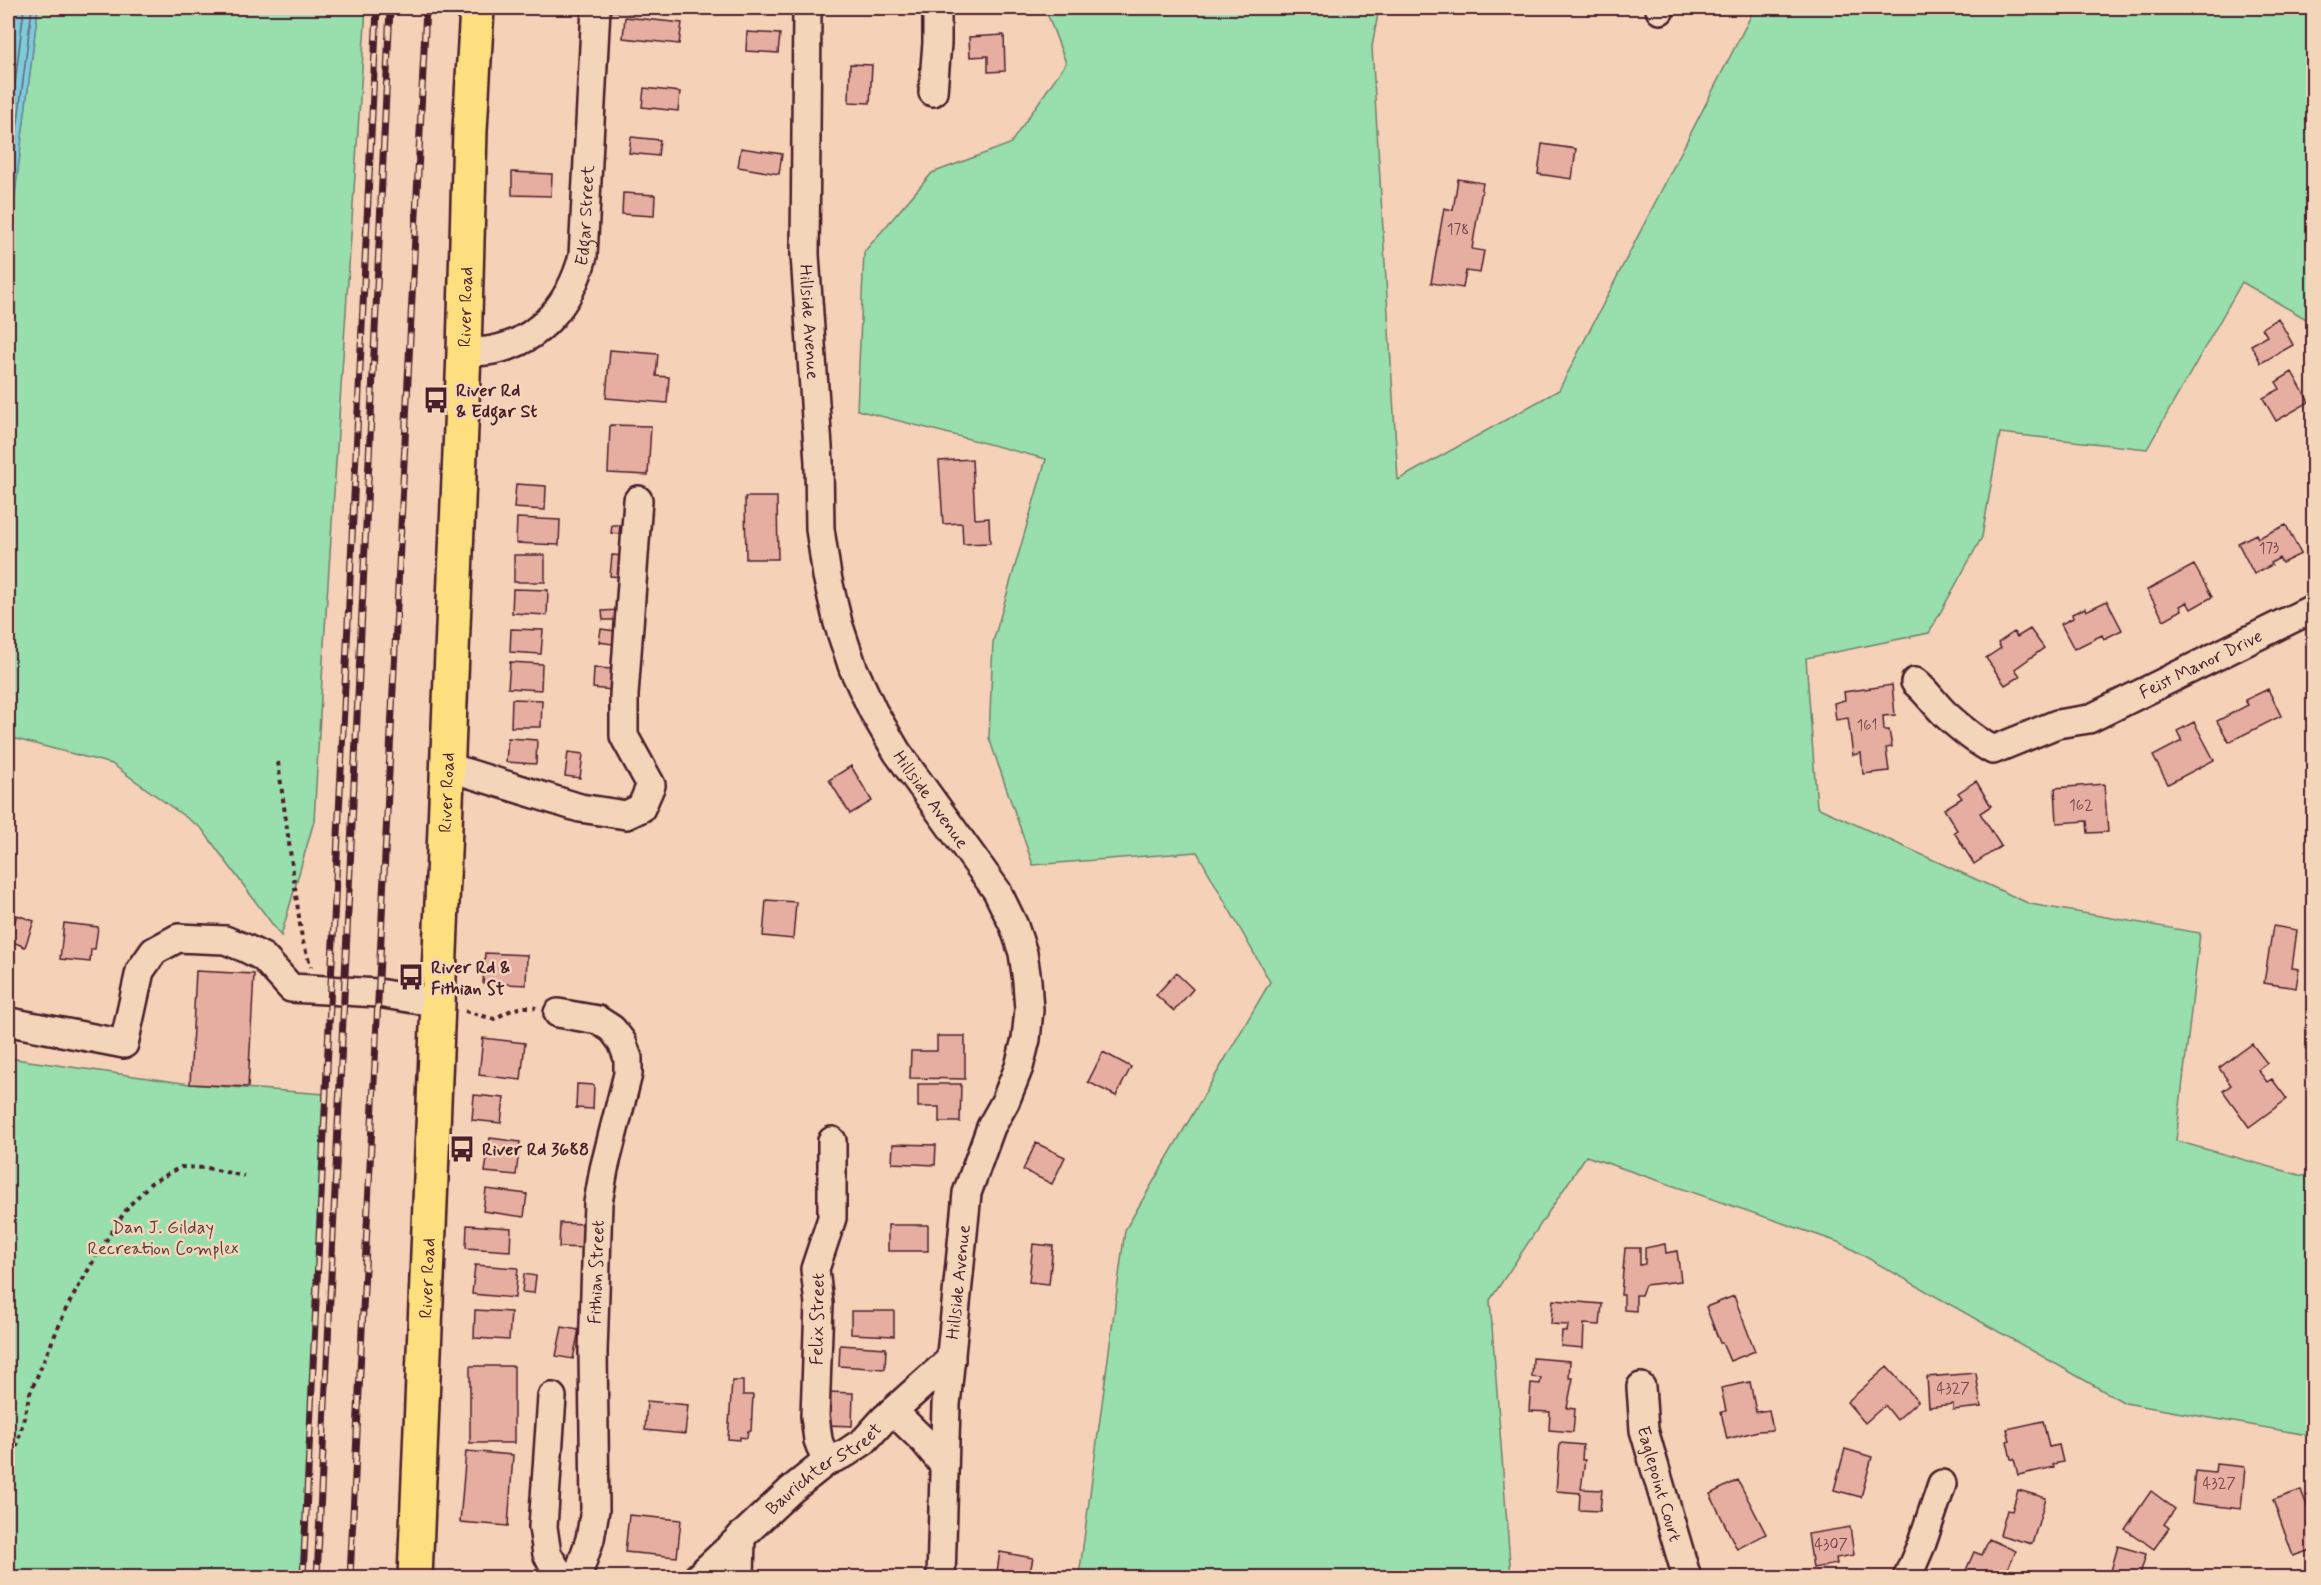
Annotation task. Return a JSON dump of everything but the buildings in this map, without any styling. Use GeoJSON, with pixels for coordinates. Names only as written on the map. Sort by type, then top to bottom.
{"type":"FeatureCollection","features":[{"type":"Feature","properties":{"kind":"main road","name":"River Road"},"geometry":{"type":"LineString","coordinates":[[415,1578],[452,1007],[447,766],[464,352],[470,130],[477,8]]}},
{"type":"Feature","properties":{"kind":"street","name":"Edgar Street"},"geometry":{"type":"LineString","coordinates":[[464,352],[494,350],[530,335],[559,309],[578,275],[583,256],[596,8]]}},
{"type":"Feature","properties":{"kind":"street","name":"Hillside Avenue"},"geometry":{"type":"LineString","coordinates":[[807,8],[805,255],[819,462],[820,529],[827,576],[853,668],[873,711],[897,752],[998,891],[1023,953],[1027,981],[1029,1010],[1026,1039],[1019,1067],[1005,1102],[990,1127],[967,1193],[946,1405],[941,1578]]}},
{"type":"Feature","properties":{"kind":"street"},"geometry":{"type":"LineString","coordinates":[[933,92],[938,43],[937,8]]}},
{"type":"Feature","properties":{"kind":"street"},"geometry":{"type":"LineString","coordinates":[[447,766],[580,808],[626,815],[640,808],[651,785],[624,736],[624,695],[638,500]]}},
{"type":"Feature","properties":{"kind":"street","name":"Feist Manor Drive"},"geometry":{"type":"LineString","coordinates":[[1915,682],[1925,690],[1944,713],[1993,750],[2057,724],[2089,719],[2313,608]]}},
{"type":"Feature","properties":{"kind":"street"},"geometry":{"type":"LineString","coordinates":[[10,1022],[124,1044],[140,971],[154,951],[178,938],[225,940],[263,957],[291,988],[378,993],[452,1007]]}},
{"type":"Feature","properties":{"kind":"street","name":"Fithian Street"},"geometry":{"type":"LineString","coordinates":[[558,1013],[598,1020],[612,1029],[622,1042],[628,1058],[628,1074],[604,1169],[598,1203],[594,1352],[595,1510],[590,1539],[577,1578]]}},
{"type":"Feature","properties":{"kind":"street","name":"Felix Street"},"geometry":{"type":"LineString","coordinates":[[826,1462],[818,1440],[815,1416],[819,1304],[815,1269],[832,1218],[832,1141]]}},
{"type":"Feature","properties":{"kind":"street","name":"Baurichter Street"},"geometry":{"type":"LineString","coordinates":[[697,1578],[791,1490],[826,1462],[864,1441],[893,1411],[951,1359]]}},
{"type":"Feature","properties":{"kind":"street","name":"Eaglepoint Court"},"geometry":{"type":"LineString","coordinates":[[1641,1387],[1644,1430],[1687,1578]]}},
{"type":"Feature","properties":{"kind":"street"},"geometry":{"type":"LineString","coordinates":[[552,1397],[543,1527],[547,1554],[562,1578]]}},
{"type":"Feature","properties":{"kind":"street"},"geometry":{"type":"LineString","coordinates":[[893,1411],[924,1441],[944,1465]]}},
{"type":"Feature","properties":{"kind":"street"},"geometry":{"type":"LineString","coordinates":[[1907,1578],[1922,1543],[1942,1484]]}},
{"type":"Feature","properties":{"kind":"street"},"geometry":{"type":"LineString","coordinates":[[740,1578],[741,1536]]}},
{"type":"Feature","properties":{"kind":"path"},"geometry":{"type":"LineString","coordinates":[[278,762],[302,939],[313,973],[330,991]]}},
{"type":"Feature","properties":{"kind":"path"},"geometry":{"type":"LineString","coordinates":[[452,1007],[494,1019],[507,1011],[528,1006],[558,1013]]}},
{"type":"Feature","properties":{"kind":"path"},"geometry":{"type":"LineString","coordinates":[[8,1482],[30,1393],[67,1307],[128,1207],[151,1183],[181,1167],[207,1168],[244,1176]]}},
{"type":"Feature","properties":{"kind":"green space"},"geometry":{"type":"Polygon","coordinates":[[[38,8],[366,8],[314,821],[281,936],[202,829],[112,764],[8,737],[8,250],[38,8]]]}},
{"type":"Feature","properties":{"kind":"green space"},"geometry":{"type":"Polygon","coordinates":[[[1045,8],[1379,8],[1372,47],[1398,480],[1559,390],[1755,8],[2313,8],[2313,323],[2242,282],[2147,449],[2000,433],[1982,537],[1929,633],[1806,658],[1817,807],[2030,904],[2200,933],[2176,1141],[2303,1176],[2313,1172],[2313,1436],[2125,1403],[1841,1243],[1586,1156],[1490,1300],[1511,1577],[1079,1577],[1125,1230],[1270,982],[1197,852],[1033,865],[989,738],[993,642],[1046,459],[857,410],[864,252],[932,173],[1010,144],[1066,63],[1045,8]]]}},
{"type":"Feature","properties":{"kind":"green space","name":"Dan J. Gilday Recreation Complex"},"geometry":{"type":"Polygon","coordinates":[[[8,1058],[190,1084],[325,1094],[303,1577],[8,1577],[8,1058]]]}},
{"type":"Feature","properties":{"kind":"water"},"geometry":{"type":"Polygon","coordinates":[[[8,8],[38,8],[8,250],[8,8]]]}},
{"type":"Feature","properties":{"kind":"railway"},"geometry":{"type":"LineString","coordinates":[[303,1578],[377,8]]}},
{"type":"Feature","properties":{"kind":"railway"},"geometry":{"type":"LineString","coordinates":[[317,1578],[390,8]]}},
{"type":"Feature","properties":{"kind":"railway"},"geometry":{"type":"LineString","coordinates":[[350,1578],[426,8]]}},
{"type":"Feature","properties":{"kind":"place","name":"River Rd & Edgar St"},"geometry":{"type":"Point","coordinates":[436,400]}},
{"type":"Feature","properties":{"kind":"place","name":"River Rd & Fithian St"},"geometry":{"type":"Point","coordinates":[411,977]}},
{"type":"Feature","properties":{"kind":"place","name":"River Rd 3688"},"geometry":{"type":"Point","coordinates":[462,1149]}}]}
